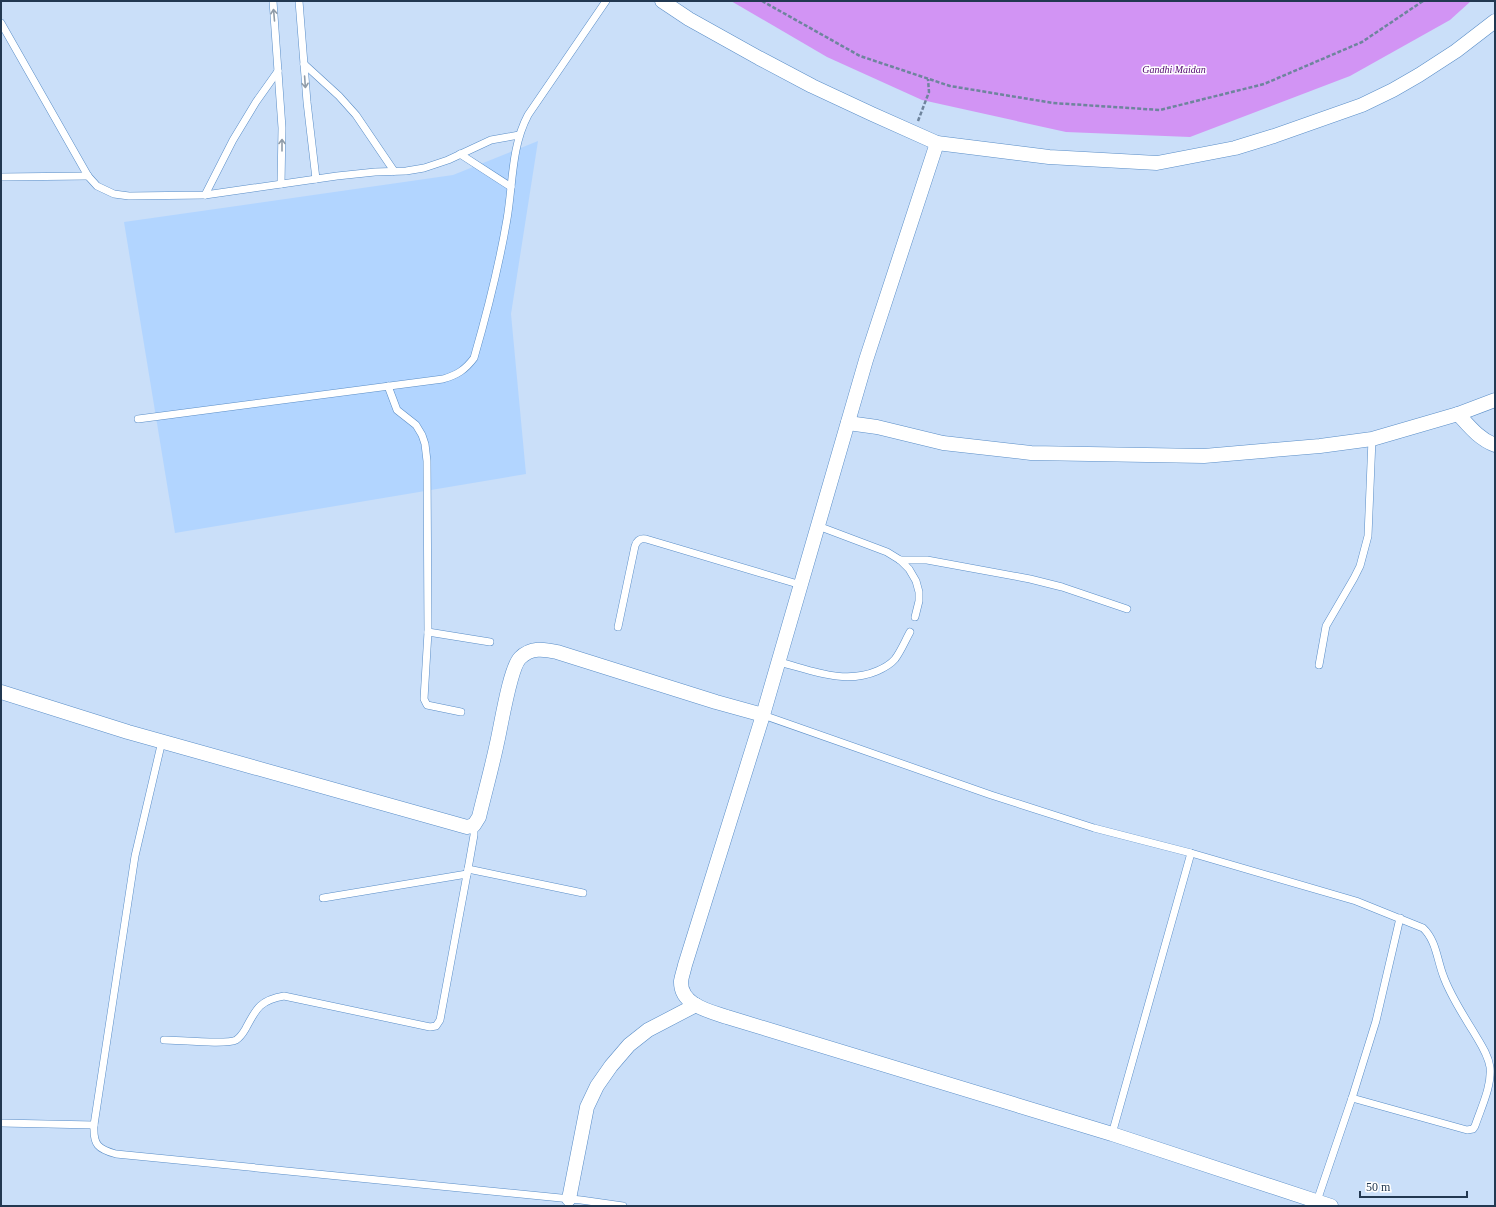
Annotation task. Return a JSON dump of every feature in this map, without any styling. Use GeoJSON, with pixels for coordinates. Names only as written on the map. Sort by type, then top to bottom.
{"type":"FeatureCollection","features":[{"type":"Feature","properties":{"kind":"street"},"geometry":{"type":"LineString","coordinates":[[662,1],[717,34],[812,86],[938,143],[1049,157],[1157,163],[1201,156],[1235,148],[1362,105],[1420,75],[1456,51],[1495,21]]}},
{"type":"Feature","properties":{"kind":"street"},"geometry":{"type":"LineString","coordinates":[[938,143],[866,360],[779,662],[685,965],[681,981],[682,989],[692,1003],[727,1017],[1112,1134],[1331,1206]]}},
{"type":"Feature","properties":{"kind":"street"},"geometry":{"type":"LineString","coordinates":[[848,423],[943,443],[1031,453],[1204,456],[1320,446],[1372,439],[1458,414],[1495,400]]}},
{"type":"Feature","properties":{"kind":"street"},"geometry":{"type":"LineString","coordinates":[[1458,414],[1475,432],[1487,442],[1495,445]]}},
{"type":"Feature","properties":{"kind":"street"},"geometry":{"type":"LineString","coordinates":[[1,692],[162,741],[461,827],[474,825],[479,817],[513,670],[518,659],[534,650],[543,649],[557,652],[716,702],[763,715]]}},
{"type":"Feature","properties":{"kind":"street"},"geometry":{"type":"LineString","coordinates":[[569,1199],[587,1107],[611,1066],[629,1045],[648,1030],[696,1005]]}},
{"type":"Feature","properties":{"kind":"lane"},"geometry":{"type":"LineString","coordinates":[[273,1],[282,128],[282,184]]}},
{"type":"Feature","properties":{"kind":"lane"},"geometry":{"type":"LineString","coordinates":[[299,1],[307,102],[316,179]]}},
{"type":"Feature","properties":{"kind":"lane"},"geometry":{"type":"LineString","coordinates":[[138,419],[454,376],[468,367],[474,358],[504,236],[519,136],[528,114],[606,1]]}},
{"type":"Feature","properties":{"kind":"lane"},"geometry":{"type":"LineString","coordinates":[[1,23],[88,176],[97,186],[114,194],[129,196],[205,195],[316,179],[424,168],[437,164],[491,140],[519,136]]}},
{"type":"Feature","properties":{"kind":"lane"},"geometry":{"type":"LineString","coordinates":[[304,64],[339,96],[356,115],[394,171]]}},
{"type":"Feature","properties":{"kind":"lane"},"geometry":{"type":"LineString","coordinates":[[205,195],[236,134],[278,71]]}},
{"type":"Feature","properties":{"kind":"lane"},"geometry":{"type":"LineString","coordinates":[[460,154],[511,187]]}},
{"type":"Feature","properties":{"kind":"lane"},"geometry":{"type":"LineString","coordinates":[[1,177],[88,176]]}},
{"type":"Feature","properties":{"kind":"lane"},"geometry":{"type":"LineString","coordinates":[[388,386],[397,410],[416,425],[422,434],[427,461],[428,632],[425,702],[430,706],[461,712]]}},
{"type":"Feature","properties":{"kind":"lane"},"geometry":{"type":"LineString","coordinates":[[1319,665],[1326,626],[1354,578],[1365,551],[1368,536],[1372,439]]}},
{"type":"Feature","properties":{"kind":"lane"},"geometry":{"type":"LineString","coordinates":[[818,526],[887,552],[900,560],[909,569],[920,592],[915,618]]}},
{"type":"Feature","properties":{"kind":"lane"},"geometry":{"type":"LineString","coordinates":[[618,627],[635,546],[641,539],[646,539],[801,585]]}},
{"type":"Feature","properties":{"kind":"lane"},"geometry":{"type":"LineString","coordinates":[[900,560],[927,560],[1030,579],[1062,587],[1127,609]]}},
{"type":"Feature","properties":{"kind":"lane"},"geometry":{"type":"LineString","coordinates":[[428,632],[490,642]]}},
{"type":"Feature","properties":{"kind":"lane"},"geometry":{"type":"LineString","coordinates":[[779,662],[831,676],[846,678],[858,677],[870,674],[889,664],[895,659],[910,632]]}},
{"type":"Feature","properties":{"kind":"lane"},"geometry":{"type":"LineString","coordinates":[[763,715],[998,798],[1094,828],[1191,852],[1356,901],[1424,928],[1429,933],[1432,940],[1444,978],[1486,1054],[1490,1068],[1492,1086],[1475,1126],[1470,1130],[1352,1098]]}},
{"type":"Feature","properties":{"kind":"lane"},"geometry":{"type":"LineString","coordinates":[[162,741],[135,856],[94,1125],[94,1134],[98,1146],[103,1150],[116,1154],[569,1199],[623,1206]]}},
{"type":"Feature","properties":{"kind":"lane"},"geometry":{"type":"LineString","coordinates":[[164,1040],[232,1042],[241,1036],[260,1005],[273,998],[284,996],[430,1027],[436,1026],[440,1020],[468,871],[474,835],[474,825]]}},
{"type":"Feature","properties":{"kind":"lane"},"geometry":{"type":"LineString","coordinates":[[1112,1134],[1191,852]]}},
{"type":"Feature","properties":{"kind":"lane"},"geometry":{"type":"LineString","coordinates":[[323,898],[468,871],[583,893]]}},
{"type":"Feature","properties":{"kind":"lane"},"geometry":{"type":"LineString","coordinates":[[1316,1201],[1352,1098],[1376,1020],[1400,918]]}},
{"type":"Feature","properties":{"kind":"lane"},"geometry":{"type":"LineString","coordinates":[[1,1123],[94,1125]]}},
{"type":"Feature","properties":{"kind":"path"},"geometry":{"type":"LineString","coordinates":[[762,1],[860,56],[950,86],[1053,103],[1160,110],[1264,84],[1362,42],[1424,1]]}},
{"type":"Feature","properties":{"kind":"path"},"geometry":{"type":"LineString","coordinates":[[914,132],[929,92],[928,79]]}},
{"type":"Feature","properties":{"kind":"shaded area"},"geometry":{"type":"Polygon","coordinates":[[[538,141],[511,314],[526,474],[175,533],[124,222],[453,175],[538,141]]]}},
{"type":"Feature","properties":{"kind":"green space","name":"Gandhi Maidan"},"geometry":{"type":"Polygon","coordinates":[[[731,1],[1471,1],[1450,20],[1350,76],[1190,137],[1066,132],[922,100],[827,57],[731,1]]]}}]}
